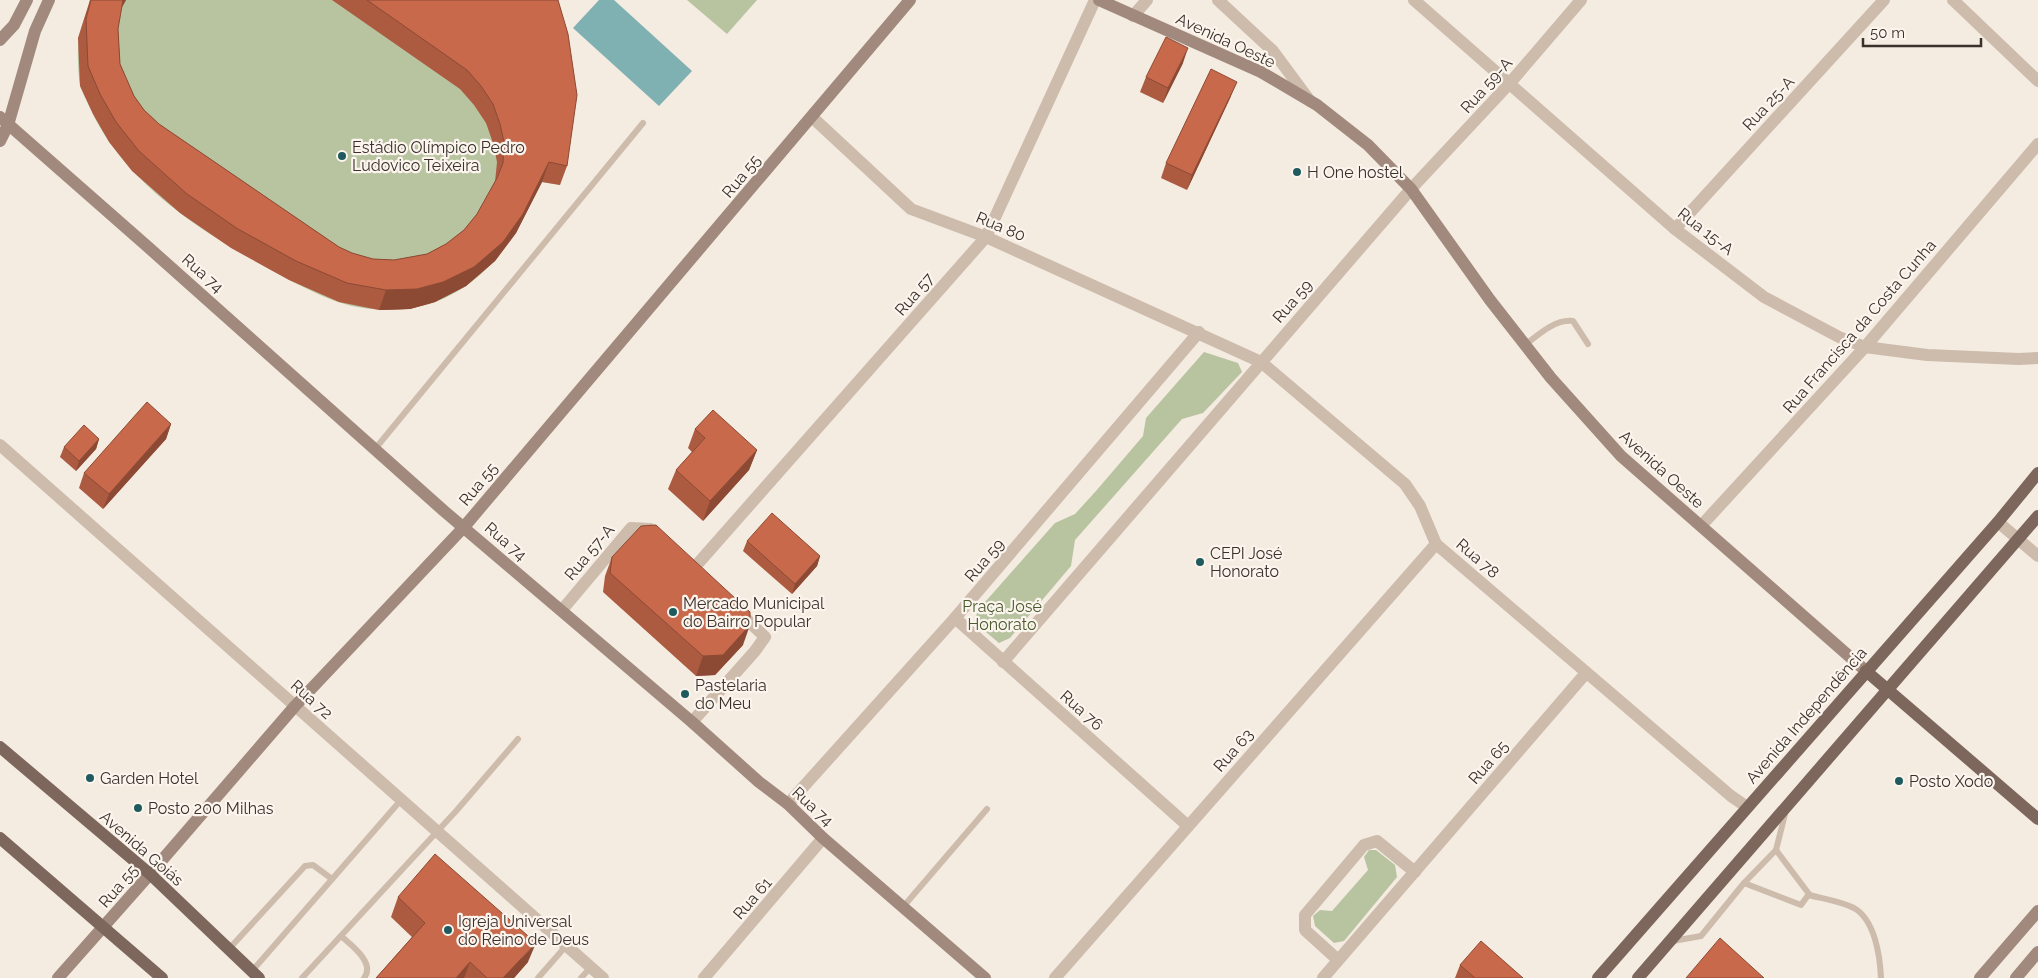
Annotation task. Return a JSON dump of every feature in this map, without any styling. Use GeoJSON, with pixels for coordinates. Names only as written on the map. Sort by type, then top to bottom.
{"type":"FeatureCollection","features":[{"type":"Feature","properties":{"kind":"main road","name":"Avenida Independência"},"geometry":{"type":"LineString","coordinates":[[1598,978],[1998,522],[2038,473]]}},
{"type":"Feature","properties":{"kind":"main road"},"geometry":{"type":"LineString","coordinates":[[1638,978],[2038,516]]}},
{"type":"Feature","properties":{"kind":"main road","name":"Avenida Oeste"},"geometry":{"type":"LineString","coordinates":[[1866,671],[2038,819]]}},
{"type":"Feature","properties":{"kind":"main road","name":"Avenida Goiás"},"geometry":{"type":"LineString","coordinates":[[0,747],[150,874],[256,975]]}},
{"type":"Feature","properties":{"kind":"main road"},"geometry":{"type":"LineString","coordinates":[[0,838],[162,978]]}},
{"type":"Feature","properties":{"kind":"street"},"geometry":{"type":"LineString","coordinates":[[0,40],[14,25],[27,0]]}},
{"type":"Feature","properties":{"kind":"street"},"geometry":{"type":"LineString","coordinates":[[0,141],[4,121],[35,31],[48,0]]}},
{"type":"Feature","properties":{"kind":"street","name":"Rua 55"},"geometry":{"type":"LineString","coordinates":[[58,978],[104,928],[295,706],[464,527],[910,0]]}},
{"type":"Feature","properties":{"kind":"street","name":"Avenida Oeste"},"geometry":{"type":"LineString","coordinates":[[1097,0],[1261,72],[1310,100],[1368,145],[1411,189],[1490,300],[1551,378],[1621,456],[1866,671]]}},
{"type":"Feature","properties":{"kind":"street","name":"Rua 57"},"geometry":{"type":"LineString","coordinates":[[694,568],[986,237],[1097,0]]}},
{"type":"Feature","properties":{"kind":"street"},"geometry":{"type":"LineString","coordinates":[[1133,16],[1147,0]]}},
{"type":"Feature","properties":{"kind":"street","name":"Avenida Oeste"},"geometry":{"type":"LineString","coordinates":[[1218,0],[1273,51],[1310,100]]}},
{"type":"Feature","properties":{"kind":"street","name":"Rua 15-A"},"geometry":{"type":"LineString","coordinates":[[1414,0],[1675,229],[1764,297],[1839,337],[1865,346],[1926,355],[2019,360],[2038,358]]}},
{"type":"Feature","properties":{"kind":"street","name":"Rua 59-A"},"geometry":{"type":"LineString","coordinates":[[1411,189],[1510,83],[1581,0]]}},
{"type":"Feature","properties":{"kind":"street","name":"Rua 25-A"},"geometry":{"type":"LineString","coordinates":[[1675,229],[1884,0]]}},
{"type":"Feature","properties":{"kind":"street"},"geometry":{"type":"LineString","coordinates":[[1953,0],[2038,81]]}},
{"type":"Feature","properties":{"kind":"street","name":"Rua 80"},"geometry":{"type":"LineString","coordinates":[[812,117],[911,209],[986,237],[1199,332]]}},
{"type":"Feature","properties":{"kind":"street","name":"Rua 74"},"geometry":{"type":"LineString","coordinates":[[4,121],[148,246],[464,527],[692,722],[759,782],[788,804],[823,838],[985,978]]}},
{"type":"Feature","properties":{"kind":"street","name":"Rua Francisca da Costa Cunha"},"geometry":{"type":"LineString","coordinates":[[1701,526],[1865,346],[2038,144]]}},
{"type":"Feature","properties":{"kind":"street","name":"Rua 59"},"geometry":{"type":"LineString","coordinates":[[1003,662],[1411,189]]}},
{"type":"Feature","properties":{"kind":"street","name":"Rua 59"},"geometry":{"type":"LineString","coordinates":[[788,804],[955,618],[1199,332]]}},
{"type":"Feature","properties":{"kind":"street","name":"Rua 78"},"geometry":{"type":"LineString","coordinates":[[1199,332],[1261,362],[1405,484],[1420,506],[1436,544],[1731,796],[1747,807]]}},
{"type":"Feature","properties":{"kind":"street","name":"Rua 72"},"geometry":{"type":"LineString","coordinates":[[0,445],[602,978]]}},
{"type":"Feature","properties":{"kind":"street"},"geometry":{"type":"LineString","coordinates":[[1998,522],[2038,556]]}},
{"type":"Feature","properties":{"kind":"street","name":"Rua 57-A"},"geometry":{"type":"LineString","coordinates":[[562,610],[631,528],[650,529],[665,542]]}},
{"type":"Feature","properties":{"kind":"street","name":"Rua 63"},"geometry":{"type":"LineString","coordinates":[[1055,978],[1436,544]]}},
{"type":"Feature","properties":{"kind":"street"},"geometry":{"type":"LineString","coordinates":[[692,722],[755,651],[764,637],[729,602]]}},
{"type":"Feature","properties":{"kind":"street","name":"Rua 76"},"geometry":{"type":"LineString","coordinates":[[955,618],[1188,826]]}},
{"type":"Feature","properties":{"kind":"street","name":"Rua 65"},"geometry":{"type":"LineString","coordinates":[[1323,978],[1586,673]]}},
{"type":"Feature","properties":{"kind":"street","name":"Rua 61"},"geometry":{"type":"LineString","coordinates":[[704,978],[823,838]]}},
{"type":"Feature","properties":{"kind":"street"},"geometry":{"type":"LineString","coordinates":[[1338,960],[1305,930],[1305,914],[1364,845],[1376,840],[1415,872]]}},
{"type":"Feature","properties":{"kind":"street"},"geometry":{"type":"LineString","coordinates":[[1980,978],[2038,911]]}},
{"type":"Feature","properties":{"kind":"street"},"geometry":{"type":"LineString","coordinates":[[2016,978],[2038,952]]}},
{"type":"Feature","properties":{"kind":"lane"},"geometry":{"type":"LineString","coordinates":[[375,449],[643,123]]}},
{"type":"Feature","properties":{"kind":"lane"},"geometry":{"type":"LineString","coordinates":[[1526,345],[1553,325],[1564,320],[1573,321],[1588,344]]}},
{"type":"Feature","properties":{"kind":"lane"},"geometry":{"type":"LineString","coordinates":[[302,978],[518,740]]}},
{"type":"Feature","properties":{"kind":"lane"},"geometry":{"type":"LineString","coordinates":[[256,975],[332,879],[401,800]]}},
{"type":"Feature","properties":{"kind":"lane"},"geometry":{"type":"LineString","coordinates":[[1669,942],[1701,936],[1744,883],[1776,850],[1786,808]]}},
{"type":"Feature","properties":{"kind":"lane"},"geometry":{"type":"LineString","coordinates":[[903,907],[987,809]]}},
{"type":"Feature","properties":{"kind":"lane"},"geometry":{"type":"LineString","coordinates":[[1776,850],[1809,895],[1845,904],[1856,909],[1865,918],[1874,936],[1881,978]]}},
{"type":"Feature","properties":{"kind":"lane"},"geometry":{"type":"LineString","coordinates":[[228,950],[305,866],[313,865],[332,879]]}},
{"type":"Feature","properties":{"kind":"lane"},"geometry":{"type":"LineString","coordinates":[[1744,883],[1801,906],[1809,895]]}},
{"type":"Feature","properties":{"kind":"lane"},"geometry":{"type":"LineString","coordinates":[[341,936],[363,958],[368,966],[367,974],[364,978]]}},
{"type":"Feature","properties":{"kind":"lane"},"geometry":{"type":"LineString","coordinates":[[538,978],[566,946]]}},
{"type":"Feature","properties":{"kind":"lane"},"geometry":{"type":"LineString","coordinates":[[581,978],[591,968]]}},
{"type":"Feature","properties":{"kind":"green space","name":"Estádio Olímpico Pedro Ludovico Teixeira"},"geometry":{"type":"Polygon","coordinates":[[[90,0],[544,0],[560,185],[542,182],[512,237],[500,253],[473,281],[455,293],[423,306],[386,310],[362,308],[338,302],[282,276],[212,235],[163,200],[121,157],[103,133],[80,85],[78,41],[90,0]]]}},
{"type":"Feature","properties":{"kind":"green space"},"geometry":{"type":"Polygon","coordinates":[[[687,0],[757,0],[727,34],[687,0]]]}},
{"type":"Feature","properties":{"kind":"green space","name":"Praça José Honorato"},"geometry":{"type":"Polygon","coordinates":[[[1204,352],[1238,363],[1242,372],[1203,413],[1182,419],[1075,540],[1071,566],[1010,638],[999,643],[974,622],[978,610],[1055,523],[1075,514],[1096,491],[1143,436],[1146,418],[1204,352]]]}},
{"type":"Feature","properties":{"kind":"green space"},"geometry":{"type":"Polygon","coordinates":[[[1369,850],[1376,850],[1395,865],[1397,877],[1344,941],[1334,943],[1315,926],[1313,916],[1320,910],[1332,911],[1368,870],[1364,857],[1369,850]]]}},
{"type":"Feature","properties":{"kind":"water"},"geometry":{"type":"Polygon","coordinates":[[[599,0],[614,0],[692,71],[659,106],[573,28],[599,0]]]}},
{"type":"Feature","properties":{"kind":"building"},"geometry":{"type":"Polygon","coordinates":[[[91,0],[123,0],[118,29],[120,64],[134,96],[144,110],[159,124],[339,247],[373,259],[394,260],[427,254],[446,244],[464,230],[477,214],[497,178],[503,163],[504,142],[493,104],[467,70],[367,0],[558,0],[568,34],[577,95],[567,166],[549,162],[523,214],[503,242],[474,267],[443,282],[417,289],[386,290],[347,283],[296,261],[238,229],[187,194],[139,151],[116,122],[100,94],[88,66],[86,19],[91,0]]]}},
{"type":"Feature","properties":{"kind":"building"},"geometry":{"type":"Polygon","coordinates":[[[1166,37],[1188,48],[1168,88],[1146,77],[1166,37]]]}},
{"type":"Feature","properties":{"kind":"building"},"geometry":{"type":"Polygon","coordinates":[[[1211,69],[1237,82],[1192,175],[1166,163],[1211,69]]]}},
{"type":"Feature","properties":{"kind":"building"},"geometry":{"type":"Polygon","coordinates":[[[147,402],[171,424],[109,494],[84,473],[147,402]]]}},
{"type":"Feature","properties":{"kind":"building"},"geometry":{"type":"Polygon","coordinates":[[[713,410],[757,450],[710,501],[676,470],[705,438],[695,429],[713,410]]]}},
{"type":"Feature","properties":{"kind":"building"},"geometry":{"type":"Polygon","coordinates":[[[84,425],[99,439],[79,461],[64,447],[84,425]]]}},
{"type":"Feature","properties":{"kind":"building"},"geometry":{"type":"Polygon","coordinates":[[[772,513],[820,556],[795,584],[747,541],[772,513]]]}},
{"type":"Feature","properties":{"kind":"building","name":"Mercado Municipal do Bairro Popular"},"geometry":{"type":"Polygon","coordinates":[[[656,525],[750,612],[750,625],[723,655],[703,656],[610,573],[612,557],[641,526],[656,525]]]}},
{"type":"Feature","properties":{"kind":"building","name":"Igreja Universal do Reino de Deus"},"geometry":{"type":"Polygon","coordinates":[[[435,854],[536,943],[503,978],[487,978],[470,962],[456,978],[376,978],[425,923],[398,897],[435,854]]]}},
{"type":"Feature","properties":{"kind":"building"},"geometry":{"type":"Polygon","coordinates":[[[1720,938],[1764,978],[1686,978],[1720,938]]]}},
{"type":"Feature","properties":{"kind":"building"},"geometry":{"type":"Polygon","coordinates":[[[1481,941],[1523,978],[1475,978],[1460,965],[1481,941]]]}},
{"type":"Feature","properties":{"kind":"place","name":"Estádio Olímpico Pedro Ludovico Teixeira"},"geometry":{"type":"Point","coordinates":[342,156]}},
{"type":"Feature","properties":{"kind":"place","name":"H One hostel"},"geometry":{"type":"Point","coordinates":[1297,172]}},
{"type":"Feature","properties":{"kind":"place","name":"CEPI José Honorato"},"geometry":{"type":"Point","coordinates":[1200,562]}},
{"type":"Feature","properties":{"kind":"place","name":"Mercado Municipal do Bairro Popular"},"geometry":{"type":"Point","coordinates":[673,612]}},
{"type":"Feature","properties":{"kind":"place","name":"Pastelaria do Meu"},"geometry":{"type":"Point","coordinates":[685,694]}},
{"type":"Feature","properties":{"kind":"place","name":"Garden Hotel"},"geometry":{"type":"Point","coordinates":[90,778]}},
{"type":"Feature","properties":{"kind":"place","name":"Posto Xodo"},"geometry":{"type":"Point","coordinates":[1899,781]}},
{"type":"Feature","properties":{"kind":"place","name":"Posto 200 Milhas"},"geometry":{"type":"Point","coordinates":[138,808]}},
{"type":"Feature","properties":{"kind":"place","name":"Igreja Universal do Reino de Deus"},"geometry":{"type":"Point","coordinates":[448,930]}}]}
